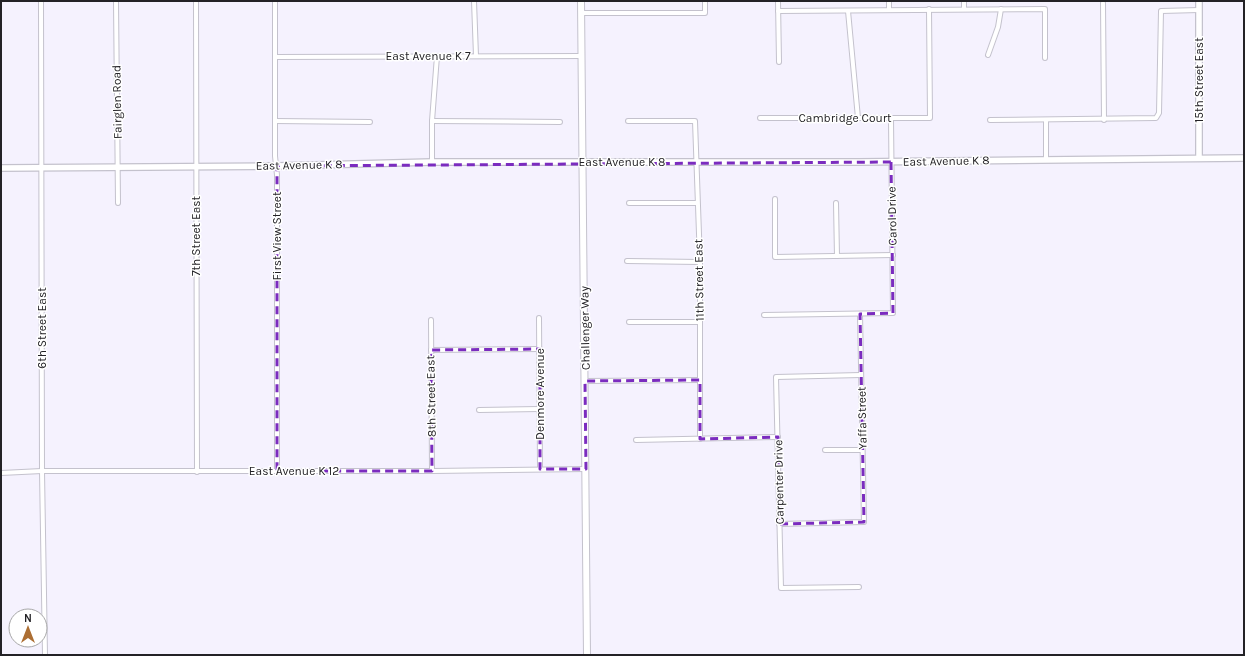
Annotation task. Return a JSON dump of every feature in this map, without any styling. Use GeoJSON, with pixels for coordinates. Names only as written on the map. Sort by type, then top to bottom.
{"type":"FeatureCollection","features":[{"type":"Feature","properties":{"kind":"main road","name":"Challenger Way"},"geometry":{"type":"LineString","coordinates":[[581,1],[584,161],[587,655]]}},
{"type":"Feature","properties":{"kind":"street","name":"6th Street East"},"geometry":{"type":"LineString","coordinates":[[41,1],[43,167],[42,471],[46,655]]}},
{"type":"Feature","properties":{"kind":"street","name":"Fairglen Road"},"geometry":{"type":"LineString","coordinates":[[116,1],[118,203]]}},
{"type":"Feature","properties":{"kind":"street","name":"7th Street East"},"geometry":{"type":"LineString","coordinates":[[196,1],[196,472]]}},
{"type":"Feature","properties":{"kind":"street","name":"First View Street"},"geometry":{"type":"LineString","coordinates":[[275,1],[275,156],[277,166],[276,471]]}},
{"type":"Feature","properties":{"kind":"street"},"geometry":{"type":"LineString","coordinates":[[474,1],[476,56]]}},
{"type":"Feature","properties":{"kind":"street"},"geometry":{"type":"LineString","coordinates":[[582,13],[705,13],[705,1]]}},
{"type":"Feature","properties":{"kind":"street"},"geometry":{"type":"LineString","coordinates":[[778,1],[779,62]]}},
{"type":"Feature","properties":{"kind":"street"},"geometry":{"type":"LineString","coordinates":[[889,1],[889,10]]}},
{"type":"Feature","properties":{"kind":"street"},"geometry":{"type":"LineString","coordinates":[[964,1],[964,8]]}},
{"type":"Feature","properties":{"kind":"street","name":"15th Street East"},"geometry":{"type":"LineString","coordinates":[[1199,1],[1199,158]]}},
{"type":"Feature","properties":{"kind":"street"},"geometry":{"type":"LineString","coordinates":[[1103,3],[1104,120]]}},
{"type":"Feature","properties":{"kind":"street"},"geometry":{"type":"LineString","coordinates":[[778,11],[964,8],[1045,9],[1045,58]]}},
{"type":"Feature","properties":{"kind":"street"},"geometry":{"type":"LineString","coordinates":[[988,55],[998,27],[1001,8]]}},
{"type":"Feature","properties":{"kind":"street","name":"Cambridge Court"},"geometry":{"type":"LineString","coordinates":[[760,118],[930,118],[929,9]]}},
{"type":"Feature","properties":{"kind":"street"},"geometry":{"type":"LineString","coordinates":[[990,120],[1104,120],[1156,118],[1160,113],[1161,11],[1199,10]]}},
{"type":"Feature","properties":{"kind":"street"},"geometry":{"type":"LineString","coordinates":[[848,11],[858,118]]}},
{"type":"Feature","properties":{"kind":"street"},"geometry":{"type":"LineString","coordinates":[[432,162],[432,121],[437,56]]}},
{"type":"Feature","properties":{"kind":"street","name":"East Avenue K 7"},"geometry":{"type":"LineString","coordinates":[[275,57],[582,56]]}},
{"type":"Feature","properties":{"kind":"street","name":"Carol Drive"},"geometry":{"type":"LineString","coordinates":[[860,314],[893,313],[891,118]]}},
{"type":"Feature","properties":{"kind":"street"},"geometry":{"type":"LineString","coordinates":[[1046,120],[1046,160]]}},
{"type":"Feature","properties":{"kind":"street"},"geometry":{"type":"LineString","coordinates":[[275,121],[370,122]]}},
{"type":"Feature","properties":{"kind":"street"},"geometry":{"type":"LineString","coordinates":[[432,121],[560,122]]}},
{"type":"Feature","properties":{"kind":"street","name":"11th Street East"},"geometry":{"type":"LineString","coordinates":[[628,121],[695,121],[700,262],[700,439]]}},
{"type":"Feature","properties":{"kind":"street","name":"East Avenue K 8"},"geometry":{"type":"LineString","coordinates":[[1,168],[277,166],[432,162],[891,162],[1244,158]]}},
{"type":"Feature","properties":{"kind":"street"},"geometry":{"type":"LineString","coordinates":[[775,199],[775,257],[893,255]]}},
{"type":"Feature","properties":{"kind":"street"},"geometry":{"type":"LineString","coordinates":[[629,203],[697,203]]}},
{"type":"Feature","properties":{"kind":"street"},"geometry":{"type":"LineString","coordinates":[[836,203],[837,256]]}},
{"type":"Feature","properties":{"kind":"street"},"geometry":{"type":"LineString","coordinates":[[627,261],[700,262]]}},
{"type":"Feature","properties":{"kind":"street"},"geometry":{"type":"LineString","coordinates":[[764,315],[860,314]]}},
{"type":"Feature","properties":{"kind":"street","name":"Yaffa Street"},"geometry":{"type":"LineString","coordinates":[[780,524],[864,522],[860,314]]}},
{"type":"Feature","properties":{"kind":"street","name":"Denmore Avenue"},"geometry":{"type":"LineString","coordinates":[[539,318],[540,469]]}},
{"type":"Feature","properties":{"kind":"street","name":"8th Street East"},"geometry":{"type":"LineString","coordinates":[[431,320],[432,471]]}},
{"type":"Feature","properties":{"kind":"street"},"geometry":{"type":"LineString","coordinates":[[629,322],[700,322]]}},
{"type":"Feature","properties":{"kind":"street"},"geometry":{"type":"LineString","coordinates":[[431,350],[540,349]]}},
{"type":"Feature","properties":{"kind":"street","name":"Carpenter Drive"},"geometry":{"type":"LineString","coordinates":[[859,587],[781,588],[776,377],[861,375]]}},
{"type":"Feature","properties":{"kind":"street"},"geometry":{"type":"LineString","coordinates":[[586,381],[700,380]]}},
{"type":"Feature","properties":{"kind":"street"},"geometry":{"type":"LineString","coordinates":[[479,410],[540,409]]}},
{"type":"Feature","properties":{"kind":"street"},"geometry":{"type":"LineString","coordinates":[[636,440],[778,437]]}},
{"type":"Feature","properties":{"kind":"street"},"geometry":{"type":"LineString","coordinates":[[825,450],[862,450]]}},
{"type":"Feature","properties":{"kind":"street","name":"East Avenue K 12"},"geometry":{"type":"LineString","coordinates":[[1,473],[42,471],[196,472],[586,469]]}},
{"type":"Feature","properties":{"kind":"highlighted area"},"geometry":{"type":"Polygon","coordinates":[[[891,162],[893,313],[860,314],[864,522],[779,524],[778,437],[700,439],[700,380],[585,381],[586,469],[540,469],[540,349],[431,350],[432,471],[277,471],[277,166],[891,162]]]}}]}
